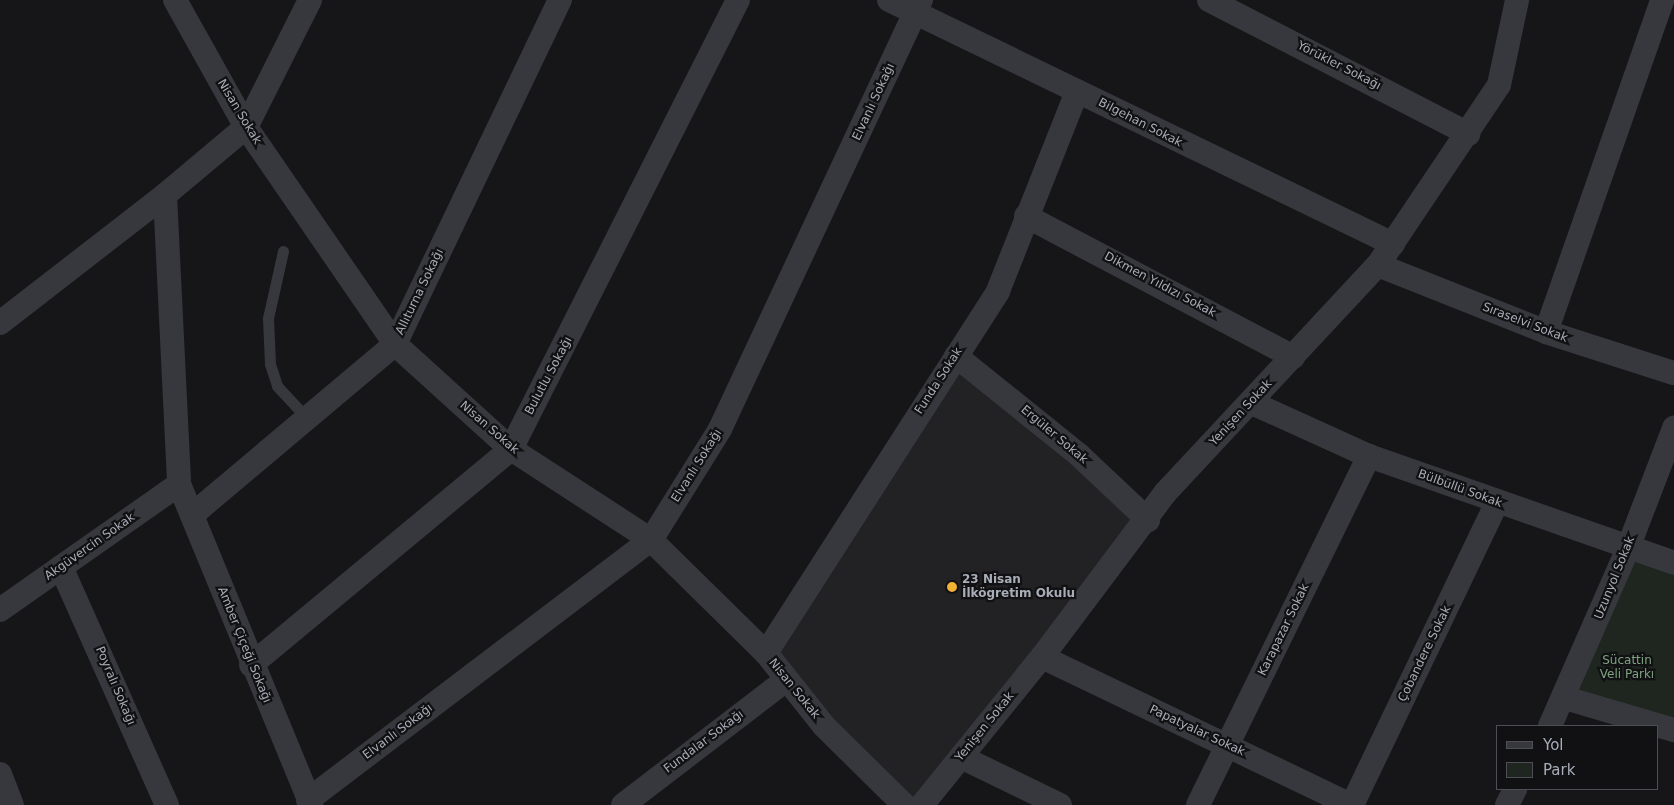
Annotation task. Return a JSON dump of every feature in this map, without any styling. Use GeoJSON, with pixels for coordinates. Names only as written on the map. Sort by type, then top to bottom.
{"type":"FeatureCollection","features":[{"type":"Feature","properties":{"kind":"street","name":"Nisan Sokak"},"geometry":{"type":"LineString","coordinates":[[175,0],[246,127],[395,344],[511,450],[651,540],[766,653],[824,726],[904,805]]}},
{"type":"Feature","properties":{"kind":"street"},"geometry":{"type":"LineString","coordinates":[[0,323],[166,195],[246,127],[310,0]]}},
{"type":"Feature","properties":{"kind":"street","name":"Allıturna Sokağı"},"geometry":{"type":"LineString","coordinates":[[192,515],[306,417],[395,344],[560,0]]}},
{"type":"Feature","properties":{"kind":"street","name":"Bulutlu Sokağı"},"geometry":{"type":"LineString","coordinates":[[251,665],[511,450],[738,0]]}},
{"type":"Feature","properties":{"kind":"street","name":"Bilgehan Sokak"},"geometry":{"type":"LineString","coordinates":[[889,0],[918,7],[1077,90],[1393,244]]}},
{"type":"Feature","properties":{"kind":"street","name":"Yörükler Sokağı"},"geometry":{"type":"LineString","coordinates":[[1209,0],[1469,134]]}},
{"type":"Feature","properties":{"kind":"street","name":"Yenişen Sokak"},"geometry":{"type":"LineString","coordinates":[[922,805],[1042,657],[1148,520],[1166,492],[1252,403],[1378,265],[1469,134],[1498,85],[1517,0]]}},
{"type":"Feature","properties":{"kind":"street"},"geometry":{"type":"LineString","coordinates":[[1546,332],[1662,0]]}},
{"type":"Feature","properties":{"kind":"street","name":"Elvanlı Sokağı"},"geometry":{"type":"LineString","coordinates":[[310,802],[651,540],[720,429],[918,7]]}},
{"type":"Feature","properties":{"kind":"street","name":"Funda Sokak"},"geometry":{"type":"LineString","coordinates":[[766,653],[998,291],[1077,90]]}},
{"type":"Feature","properties":{"kind":"street","name":"Amber Çiçeği Sokağı"},"geometry":{"type":"LineString","coordinates":[[166,195],[180,484],[251,665],[310,802]]}},
{"type":"Feature","properties":{"kind":"street","name":"Dikmen Yıldızı Sokak"},"geometry":{"type":"LineString","coordinates":[[1026,216],[1293,358]]}},
{"type":"Feature","properties":{"kind":"street","name":"Sıraselvi Sokak"},"geometry":{"type":"LineString","coordinates":[[1378,265],[1546,332],[1674,373]]}},
{"type":"Feature","properties":{"kind":"street","name":"Ergüler Sokak"},"geometry":{"type":"LineString","coordinates":[[956,356],[1079,455],[1148,520]]}},
{"type":"Feature","properties":{"kind":"street","name":"Bülbüllü Sokak"},"geometry":{"type":"LineString","coordinates":[[1252,403],[1369,456],[1497,503],[1674,563]]}},
{"type":"Feature","properties":{"kind":"street","name":"Uzunyol Sokak"},"geometry":{"type":"LineString","coordinates":[[1551,725],[1565,698],[1628,548],[1674,428]]}},
{"type":"Feature","properties":{"kind":"street","name":"Karapazar Sokak"},"geometry":{"type":"LineString","coordinates":[[1198,805],[1369,456]]}},
{"type":"Feature","properties":{"kind":"street","name":"Akgüvercin Sokak"},"geometry":{"type":"LineString","coordinates":[[0,610],[180,484]]}},
{"type":"Feature","properties":{"kind":"street","name":"Çobandere Sokak"},"geometry":{"type":"LineString","coordinates":[[1351,805],[1497,503]]}},
{"type":"Feature","properties":{"kind":"street","name":"Poyralı Sokağı"},"geometry":{"type":"LineString","coordinates":[[61,567],[167,805]]}},
{"type":"Feature","properties":{"kind":"street","name":"Papatyalar Sokak"},"geometry":{"type":"LineString","coordinates":[[1042,657],[1351,805]]}},
{"type":"Feature","properties":{"kind":"street","name":"Fundalar Sokağı"},"geometry":{"type":"LineString","coordinates":[[623,805],[786,680]]}},
{"type":"Feature","properties":{"kind":"street"},"geometry":{"type":"LineString","coordinates":[[1565,698],[1657,725]]}},
{"type":"Feature","properties":{"kind":"street"},"geometry":{"type":"LineString","coordinates":[[1659,726],[1674,730]]}},
{"type":"Feature","properties":{"kind":"street"},"geometry":{"type":"LineString","coordinates":[[961,756],[1060,805]]}},
{"type":"Feature","properties":{"kind":"street"},"geometry":{"type":"LineString","coordinates":[[0,774],[12,805]]}},
{"type":"Feature","properties":{"kind":"street"},"geometry":{"type":"LineString","coordinates":[[1506,805],[1515,790]]}},
{"type":"Feature","properties":{"kind":"lane"},"geometry":{"type":"LineString","coordinates":[[283,251],[268,318],[270,364],[277,386],[306,417]]}},
{"type":"Feature","properties":{"kind":"shaded area","name":"23 Nisan İlkögretim Okulu"},"geometry":{"type":"Polygon","coordinates":[[[956,356],[1148,520],[923,805],[904,805],[766,653],[956,356]]]}},
{"type":"Feature","properties":{"kind":"green space","name":"Sücattin Veli Parkı"},"geometry":{"type":"Polygon","coordinates":[[[1628,548],[1674,563],[1674,730],[1565,698],[1628,548]]]}},
{"type":"Feature","properties":{"kind":"place","name":"23 Nisan İlkögretim Okulu"},"geometry":{"type":"Point","coordinates":[952,587]}}]}
